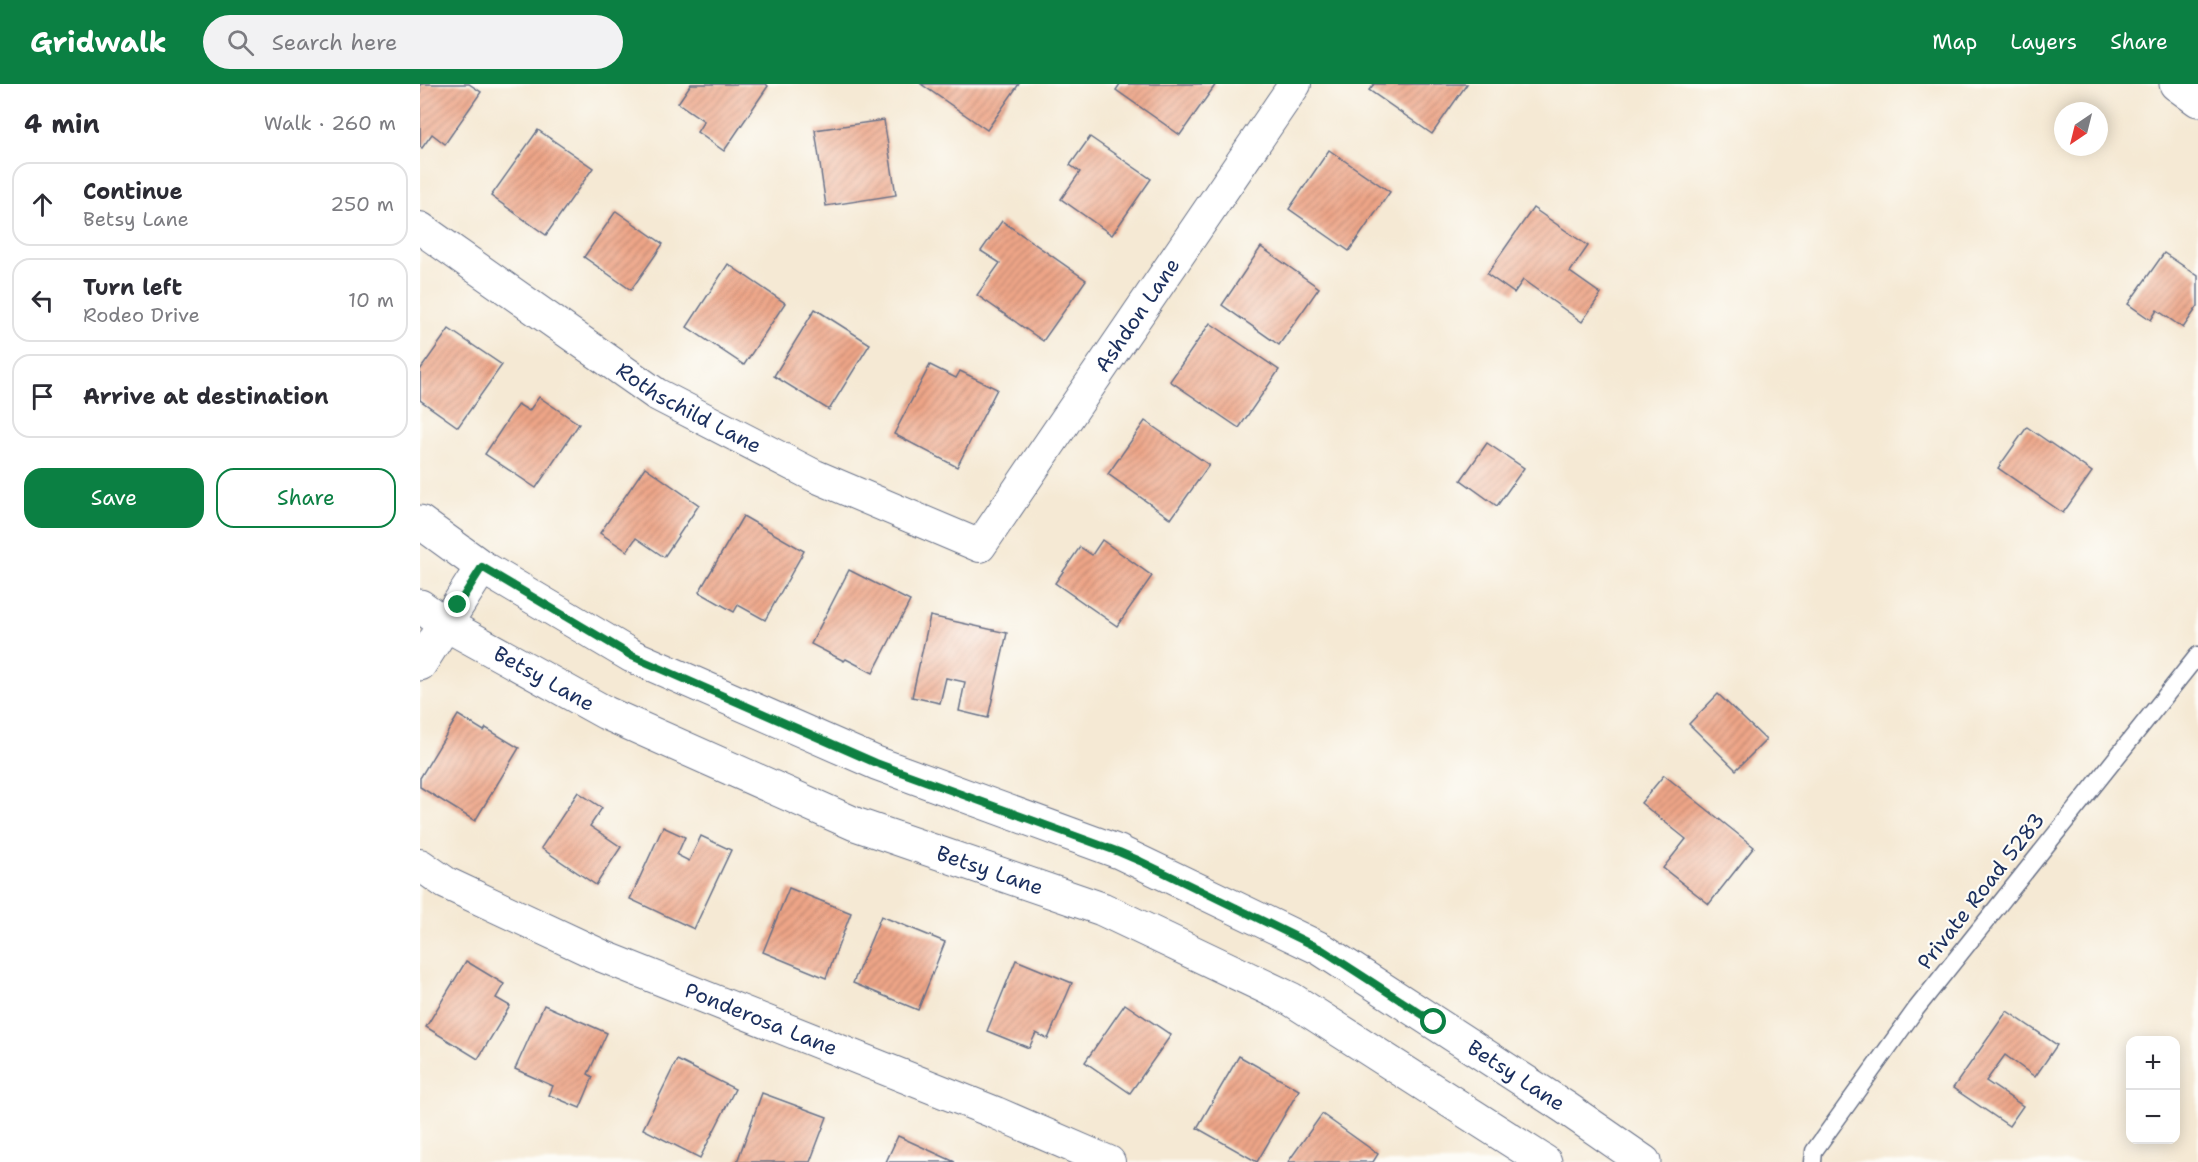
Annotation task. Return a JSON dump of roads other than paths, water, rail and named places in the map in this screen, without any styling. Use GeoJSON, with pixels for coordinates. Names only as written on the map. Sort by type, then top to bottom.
{"type":"FeatureCollection","features":[{"type":"Feature","properties":{"kind":"main road"},"geometry":{"type":"LineString","coordinates":[[2176,84],[2198,100]]}},
{"type":"Feature","properties":{"kind":"main road","name":"Betsy Lane"},"geometry":{"type":"LineString","coordinates":[[420,522],[482,567],[632,656],[876,763],[1119,852],[1321,949],[1566,1108],[1644,1162]]}},
{"type":"Feature","properties":{"kind":"main road"},"geometry":{"type":"LineString","coordinates":[[420,664],[433,615],[482,567]]}},
{"type":"Feature","properties":{"kind":"main road","name":"Betsy Lane"},"geometry":{"type":"LineString","coordinates":[[433,615],[606,713],[855,824],[1102,909],[1291,999],[1545,1162]]}},
{"type":"Feature","properties":{"kind":"street","name":"Ashdon Lane"},"geometry":{"type":"LineString","coordinates":[[980,546],[1295,84]]}},
{"type":"Feature","properties":{"kind":"street","name":"Rothschild Lane"},"geometry":{"type":"LineString","coordinates":[[420,228],[656,394],[815,476],[980,546]]}},
{"type":"Feature","properties":{"kind":"street","name":"Ponderosa Lane"},"geometry":{"type":"LineString","coordinates":[[420,865],[446,883],[602,956],[996,1113],[1109,1162]]}},
{"type":"Feature","properties":{"kind":"lane","name":"Private Road 5283"},"geometry":{"type":"LineString","coordinates":[[1813,1162],[1814,1151],[1916,1009],[2198,655]]}}]}
